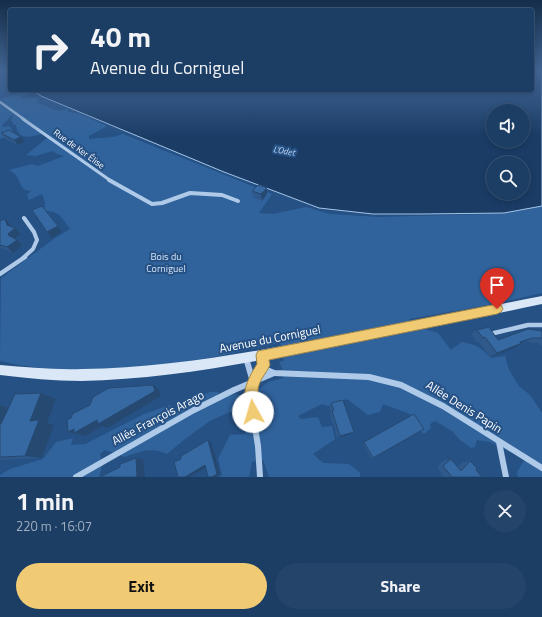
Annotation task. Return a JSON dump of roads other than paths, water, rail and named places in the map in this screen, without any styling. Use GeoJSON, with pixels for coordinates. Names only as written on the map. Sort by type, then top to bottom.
{"type":"FeatureCollection","features":[{"type":"Feature","properties":{"kind":"street","name":"Rue de Ker Élise"},"geometry":{"type":"LineString","coordinates":[[0,102],[110,180],[152,204],[162,203],[190,193],[222,196],[238,201]]}},
{"type":"Feature","properties":{"kind":"street"},"geometry":{"type":"LineString","coordinates":[[0,274],[32,251],[37,243],[37,239],[24,218]]}},
{"type":"Feature","properties":{"kind":"street","name":"Avenue du Corniguel"},"geometry":{"type":"LineString","coordinates":[[0,370],[53,375],[128,374],[246,358],[263,360],[542,300]]}},
{"type":"Feature","properties":{"kind":"street"},"geometry":{"type":"LineString","coordinates":[[489,334],[516,327],[542,325]]}},
{"type":"Feature","properties":{"kind":"street"},"geometry":{"type":"LineString","coordinates":[[246,358],[253,382]]}},
{"type":"Feature","properties":{"kind":"street"},"geometry":{"type":"LineString","coordinates":[[263,360],[267,370],[274,373]]}},
{"type":"Feature","properties":{"kind":"street"},"geometry":{"type":"LineString","coordinates":[[260,477],[258,446],[250,397],[253,382],[263,360]]}},
{"type":"Feature","properties":{"kind":"street","name":"Allée Denis Papin"},"geometry":{"type":"LineString","coordinates":[[253,382],[274,373],[369,377],[396,382],[432,398],[542,468]]}},
{"type":"Feature","properties":{"kind":"street","name":"Allée François Arago"},"geometry":{"type":"LineString","coordinates":[[76,477],[128,445],[236,389],[253,382]]}},
{"type":"Feature","properties":{"kind":"street"},"geometry":{"type":"LineString","coordinates":[[499,442],[506,477]]}},
{"type":"Feature","properties":{"kind":"water","name":"L'Odet"},"geometry":{"type":"Polygon","coordinates":[[[37,93],[542,93],[542,206],[504,213],[373,214],[319,208],[224,172],[37,93]]]}},
{"type":"Feature","properties":{"kind":"park label","name":"Bois du Corniguel"},"geometry":{"type":"Point","coordinates":[166,262]}}]}
